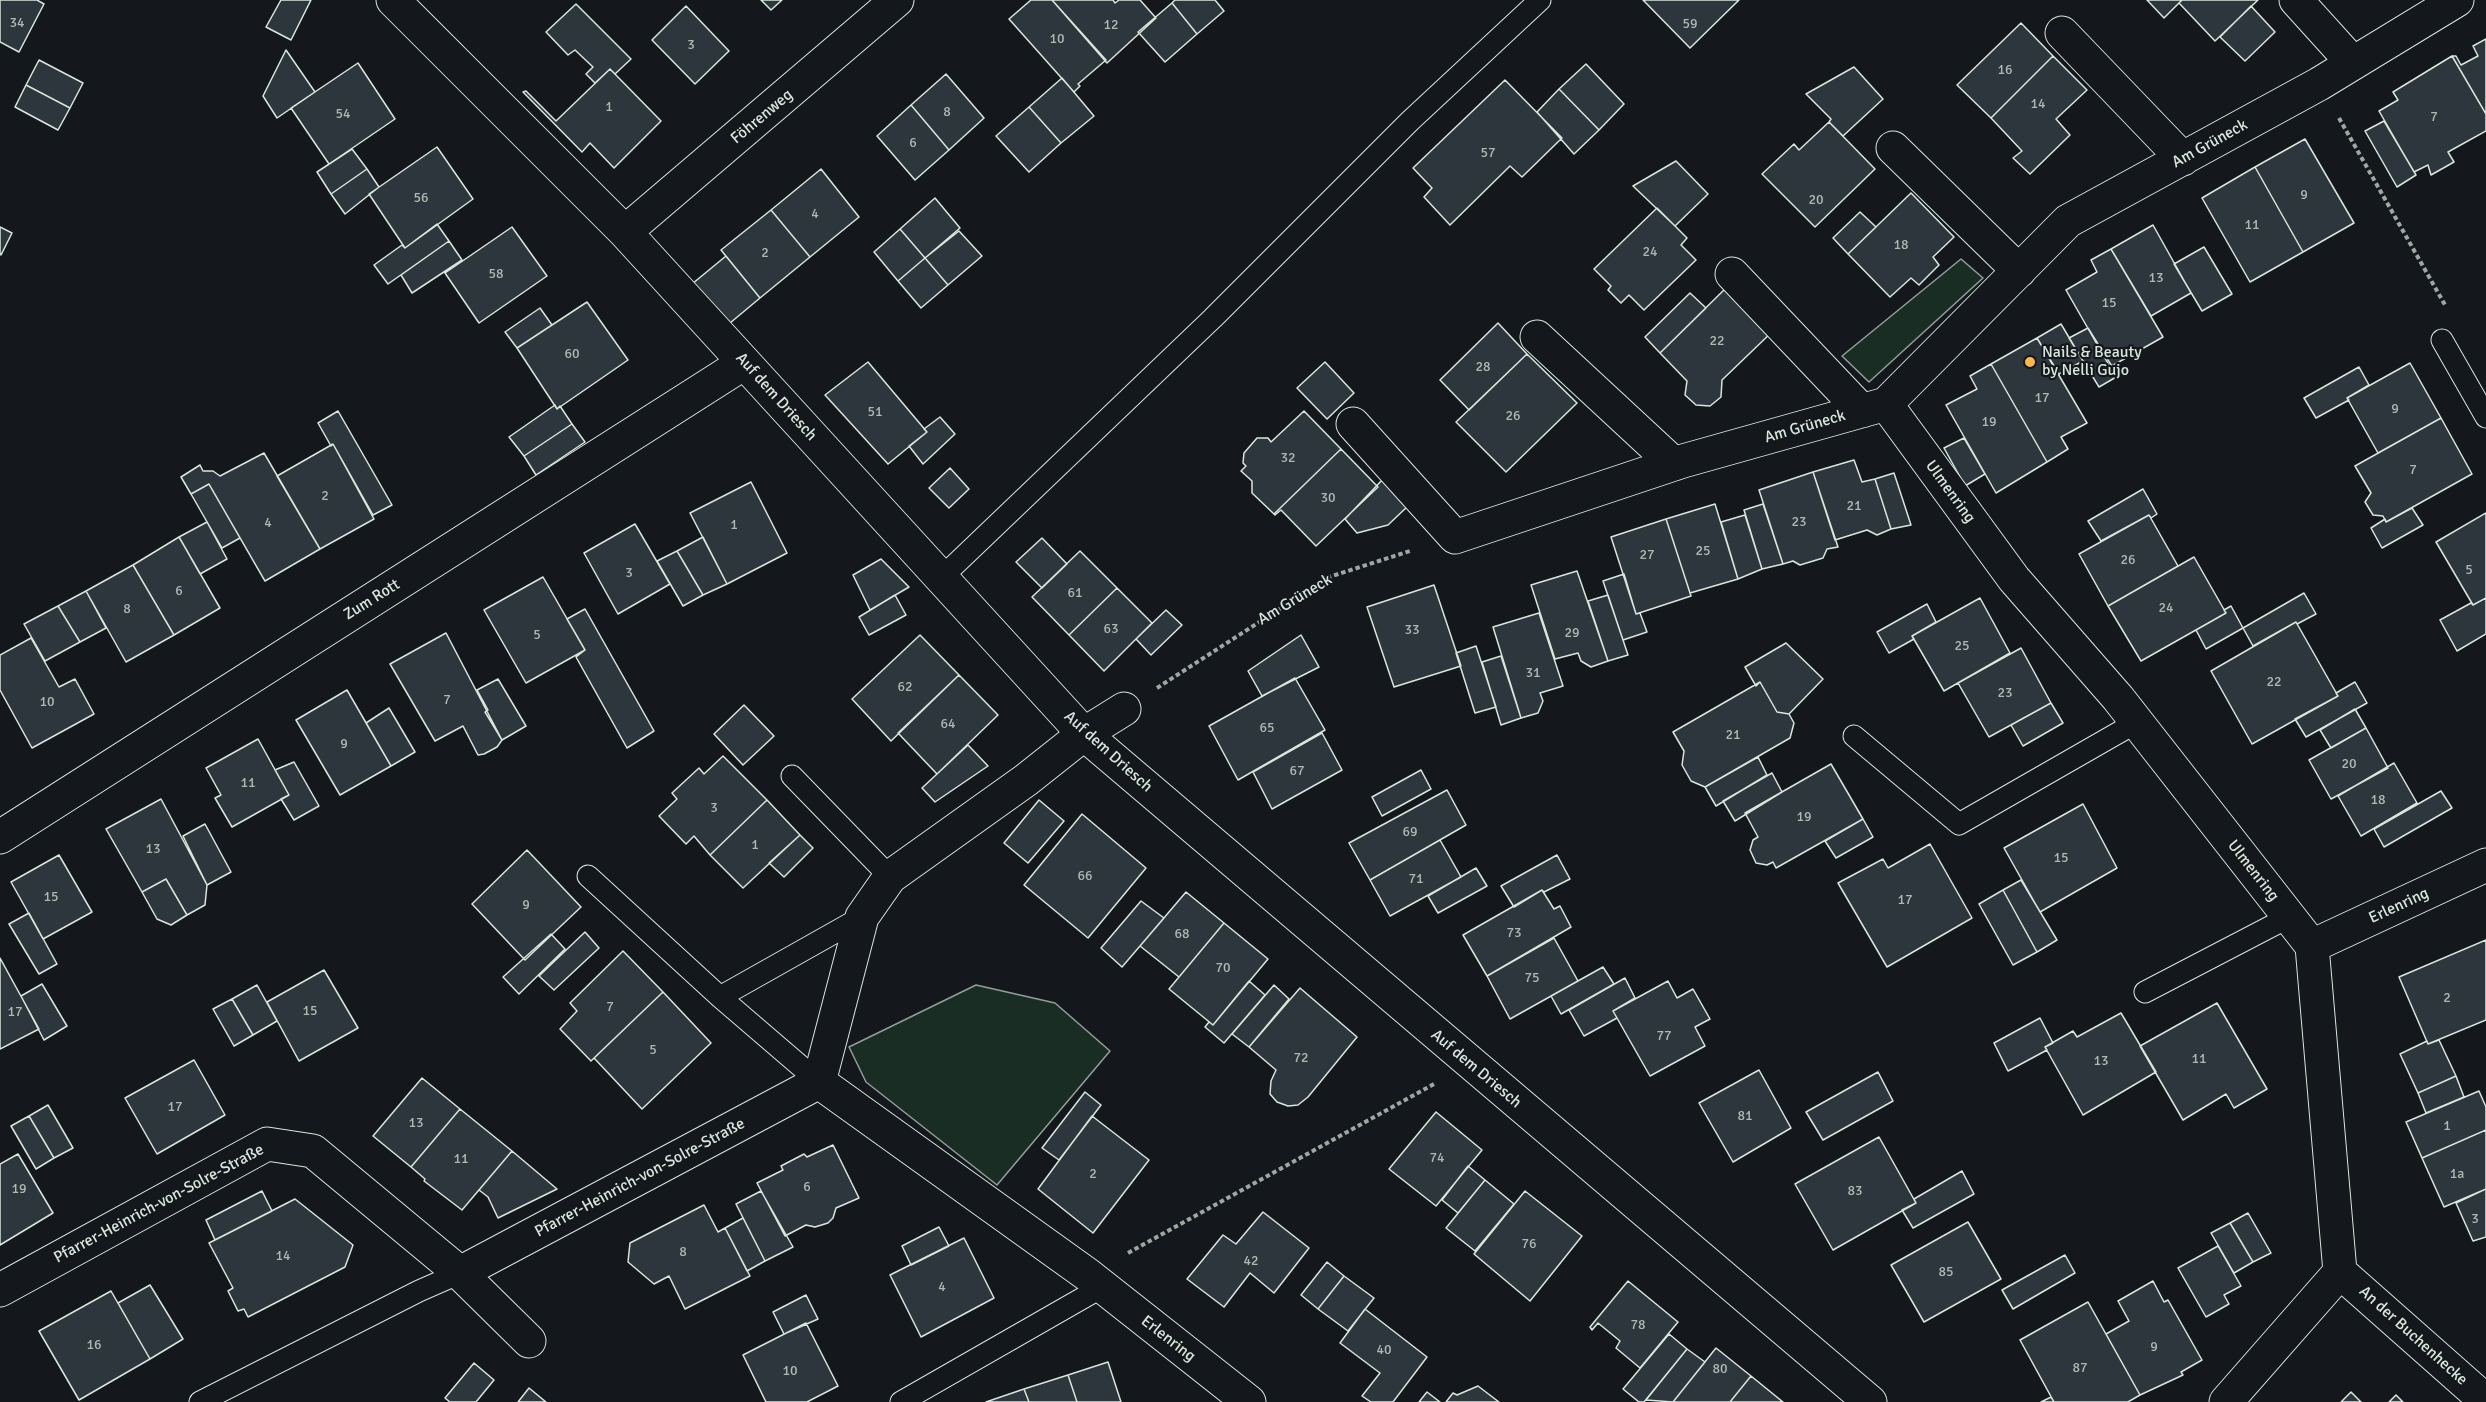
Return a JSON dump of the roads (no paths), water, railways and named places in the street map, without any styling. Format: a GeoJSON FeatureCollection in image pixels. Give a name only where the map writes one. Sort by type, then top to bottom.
{"type":"FeatureCollection","features":[{"type":"Feature","properties":{"kind":"street","name":"Auf dem Driesch"},"geometry":{"type":"LineString","coordinates":[[393,0],[625,232],[1084,734],[1870,1402]]}},
{"type":"Feature","properties":{"kind":"street","name":"Föhrenweg"},"geometry":{"type":"LineString","coordinates":[[625,232],[897,0]]}},
{"type":"Feature","properties":{"kind":"street"},"geometry":{"type":"LineString","coordinates":[[2296,0],[2353,63]]}},
{"type":"Feature","properties":{"kind":"street","name":"Am Grüneck"},"geometry":{"type":"LineString","coordinates":[[1353,424],[1455,537],[1674,464],[1874,407],[2019,271],[2068,221],[2319,84],[2457,0]]}},
{"type":"Feature","properties":{"kind":"street"},"geometry":{"type":"LineString","coordinates":[[2062,33],[2183,159]]}},
{"type":"Feature","properties":{"kind":"street"},"geometry":{"type":"LineString","coordinates":[[1893,148],[2019,271]]}},
{"type":"Feature","properties":{"kind":"street","name":"Ulmenring"},"geometry":{"type":"LineString","coordinates":[[1732,274],[1874,407],[2014,579],[2137,722],[2312,946]]}},
{"type":"Feature","properties":{"kind":"street"},"geometry":{"type":"LineString","coordinates":[[1537,337],[1674,464]]}},
{"type":"Feature","properties":{"kind":"street","name":"Zum Rott"},"geometry":{"type":"LineString","coordinates":[[0,837],[744,363]]}},
{"type":"Feature","properties":{"kind":"street"},"geometry":{"type":"LineString","coordinates":[[1095,1281],[819,1082],[862,917],[890,877],[1026,780],[1084,734],[1124,709]]}},
{"type":"Feature","properties":{"kind":"street","name":"Erlenring"},"geometry":{"type":"LineString","coordinates":[[2312,946],[2486,865]]}},
{"type":"Feature","properties":{"kind":"street"},"geometry":{"type":"LineString","coordinates":[[2226,1402],[2340,1272],[2312,946]]}},
{"type":"Feature","properties":{"kind":"street","name":"Pfarrer-Heinrich-von-Solre-Straße"},"geometry":{"type":"LineString","coordinates":[[460,1273],[819,1082]]}},
{"type":"Feature","properties":{"kind":"street","name":"Pfarrer-Heinrich-von-Solre-Straße"},"geometry":{"type":"LineString","coordinates":[[0,1290],[267,1144],[313,1151],[460,1273],[529,1341]]}},
{"type":"Feature","properties":{"kind":"street","name":"An der Buchenhecke"},"geometry":{"type":"LineString","coordinates":[[2340,1272],[2486,1401]]}},
{"type":"Feature","properties":{"kind":"street","name":"Erlenring"},"geometry":{"type":"LineString","coordinates":[[1095,1281],[1249,1402]]}},
{"type":"Feature","properties":{"kind":"lane"},"geometry":{"type":"LineString","coordinates":[[941,578],[1213,318],[1410,121],[1540,0]]}},
{"type":"Feature","properties":{"kind":"lane"},"geometry":{"type":"LineString","coordinates":[[2442,340],[2486,417]]}},
{"type":"Feature","properties":{"kind":"lane"},"geometry":{"type":"LineString","coordinates":[[1854,736],[1959,824],[2137,722]]}},
{"type":"Feature","properties":{"kind":"lane"},"geometry":{"type":"LineString","coordinates":[[792,776],[890,877]]}},
{"type":"Feature","properties":{"kind":"lane"},"geometry":{"type":"LineString","coordinates":[[588,876],[720,997],[819,1082]]}},
{"type":"Feature","properties":{"kind":"lane"},"geometry":{"type":"LineString","coordinates":[[720,997],[862,917]]}},
{"type":"Feature","properties":{"kind":"lane"},"geometry":{"type":"LineString","coordinates":[[2145,992],[2289,917]]}},
{"type":"Feature","properties":{"kind":"lane"},"geometry":{"type":"LineString","coordinates":[[200,1402],[418,1291],[460,1273]]}},
{"type":"Feature","properties":{"kind":"lane"},"geometry":{"type":"LineString","coordinates":[[901,1402],[1095,1281]]}},
{"type":"Feature","properties":{"kind":"place","name":"Nails & Beauty by Nelli Gujo"},"geometry":{"type":"Point","coordinates":[2030,362]}}]}
